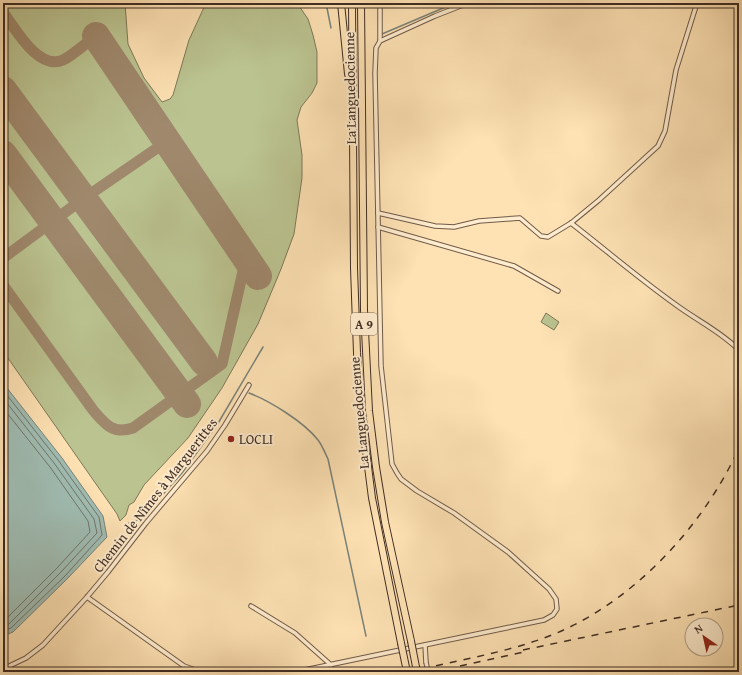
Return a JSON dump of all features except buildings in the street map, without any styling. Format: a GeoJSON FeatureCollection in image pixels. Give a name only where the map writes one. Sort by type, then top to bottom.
{"type":"FeatureCollection","features":[{"type":"Feature","properties":{"kind":"highway"},"geometry":{"type":"LineString","coordinates":[[341,3],[348,74],[353,88]]}},
{"type":"Feature","properties":{"kind":"highway","name":"La Languedocienne"},"geometry":{"type":"LineString","coordinates":[[352,3],[354,268],[360,412],[372,498],[407,672]]}},
{"type":"Feature","properties":{"kind":"highway","name":"La Languedocienne"},"geometry":{"type":"LineString","coordinates":[[361,3],[364,296],[368,404],[385,522],[417,672]]}},
{"type":"Feature","properties":{"kind":"street"},"geometry":{"type":"LineString","coordinates":[[295,672],[544,620],[553,615],[557,609],[556,599],[550,589],[508,552],[454,513],[401,480],[392,464],[381,366],[375,61],[376,48],[380,41],[380,3]]}},
{"type":"Feature","properties":{"kind":"street"},"geometry":{"type":"LineString","coordinates":[[380,41],[468,3]]}},
{"type":"Feature","properties":{"kind":"street"},"geometry":{"type":"LineString","coordinates":[[378,213],[435,226],[454,227],[479,221],[520,218],[541,236],[548,237],[571,223],[599,200],[658,146],[666,131],[676,70],[697,3]]}},
{"type":"Feature","properties":{"kind":"street"},"geometry":{"type":"LineString","coordinates":[[571,223],[680,308],[714,329],[739,350]]}},
{"type":"Feature","properties":{"kind":"street"},"geometry":{"type":"LineString","coordinates":[[378,227],[514,266],[558,291]]}},
{"type":"Feature","properties":{"kind":"street","name":"Chemin de Nîmes à Marguerittes"},"geometry":{"type":"LineString","coordinates":[[3,669],[26,658],[43,645],[113,566],[146,523],[207,451],[225,425],[249,385]]}},
{"type":"Feature","properties":{"kind":"street"},"geometry":{"type":"LineString","coordinates":[[87,596],[184,666],[201,672]]}},
{"type":"Feature","properties":{"kind":"street"},"geometry":{"type":"LineString","coordinates":[[251,606],[295,633],[331,665]]}},
{"type":"Feature","properties":{"kind":"street"},"geometry":{"type":"LineString","coordinates":[[425,645],[428,672]]}},
{"type":"Feature","properties":{"kind":"green space"},"geometry":{"type":"Polygon","coordinates":[[[3,3],[125,3],[128,44],[144,78],[162,102],[170,99],[173,95],[189,40],[206,3],[297,3],[308,19],[317,52],[317,83],[312,93],[301,107],[297,120],[302,155],[302,178],[294,234],[258,324],[222,388],[188,438],[144,485],[134,502],[129,505],[126,515],[120,521],[117,514],[3,351],[3,3]]]}},
{"type":"Feature","properties":{"kind":"green space"},"geometry":{"type":"Polygon","coordinates":[[[546,313],[559,322],[554,330],[541,322],[546,313]]]}},
{"type":"Feature","properties":{"kind":"water"},"geometry":{"type":"Polygon","coordinates":[[[3,383],[62,458],[103,516],[107,537],[13,632],[3,636],[3,383]]]}},
{"type":"Feature","properties":{"kind":"waterway"},"geometry":{"type":"LineString","coordinates":[[326,3],[331,28]]}},
{"type":"Feature","properties":{"kind":"waterway"},"geometry":{"type":"LineString","coordinates":[[382,34],[455,3]]}},
{"type":"Feature","properties":{"kind":"waterway"},"geometry":{"type":"LineString","coordinates":[[129,523],[141,519],[182,473],[217,425],[263,347]]}},
{"type":"Feature","properties":{"kind":"waterway"},"geometry":{"type":"LineString","coordinates":[[249,393],[267,401],[296,419],[312,433],[319,442],[328,459],[366,636]]}},
{"type":"Feature","properties":{"kind":"taxiway"},"geometry":{"type":"LineString","coordinates":[[3,12],[28,46],[36,54],[54,62],[67,58],[96,36]]}},
{"type":"Feature","properties":{"kind":"taxiway"},"geometry":{"type":"LineString","coordinates":[[3,258],[83,199],[166,142]]}},
{"type":"Feature","properties":{"kind":"taxiway"},"geometry":{"type":"LineString","coordinates":[[3,285],[93,410],[110,427],[126,430],[133,428],[222,364],[246,258]]}},
{"type":"Feature","properties":{"kind":"taxiway"},"geometry":{"type":"LineString","coordinates":[[204,362],[211,372]]}},
{"type":"Feature","properties":{"kind":"runway"},"geometry":{"type":"LineString","coordinates":[[96,36],[258,276]]}},
{"type":"Feature","properties":{"kind":"runway"},"geometry":{"type":"LineString","coordinates":[[3,90],[204,362]]}},
{"type":"Feature","properties":{"kind":"runway"},"geometry":{"type":"LineString","coordinates":[[3,154],[187,404]]}},
{"type":"Feature","properties":{"kind":"railway"},"geometry":{"type":"LineString","coordinates":[[409,672],[527,644],[575,624],[605,607],[633,586],[660,562],[683,536],[705,508],[739,448]]}},
{"type":"Feature","properties":{"kind":"railway"},"geometry":{"type":"LineString","coordinates":[[523,650],[739,605]]}},
{"type":"Feature","properties":{"kind":"railway"},"geometry":{"type":"LineString","coordinates":[[460,666],[528,651]]}},
{"type":"Feature","properties":{"kind":"place","name":"LOCLI"},"geometry":{"type":"Point","coordinates":[231,439]}}]}
